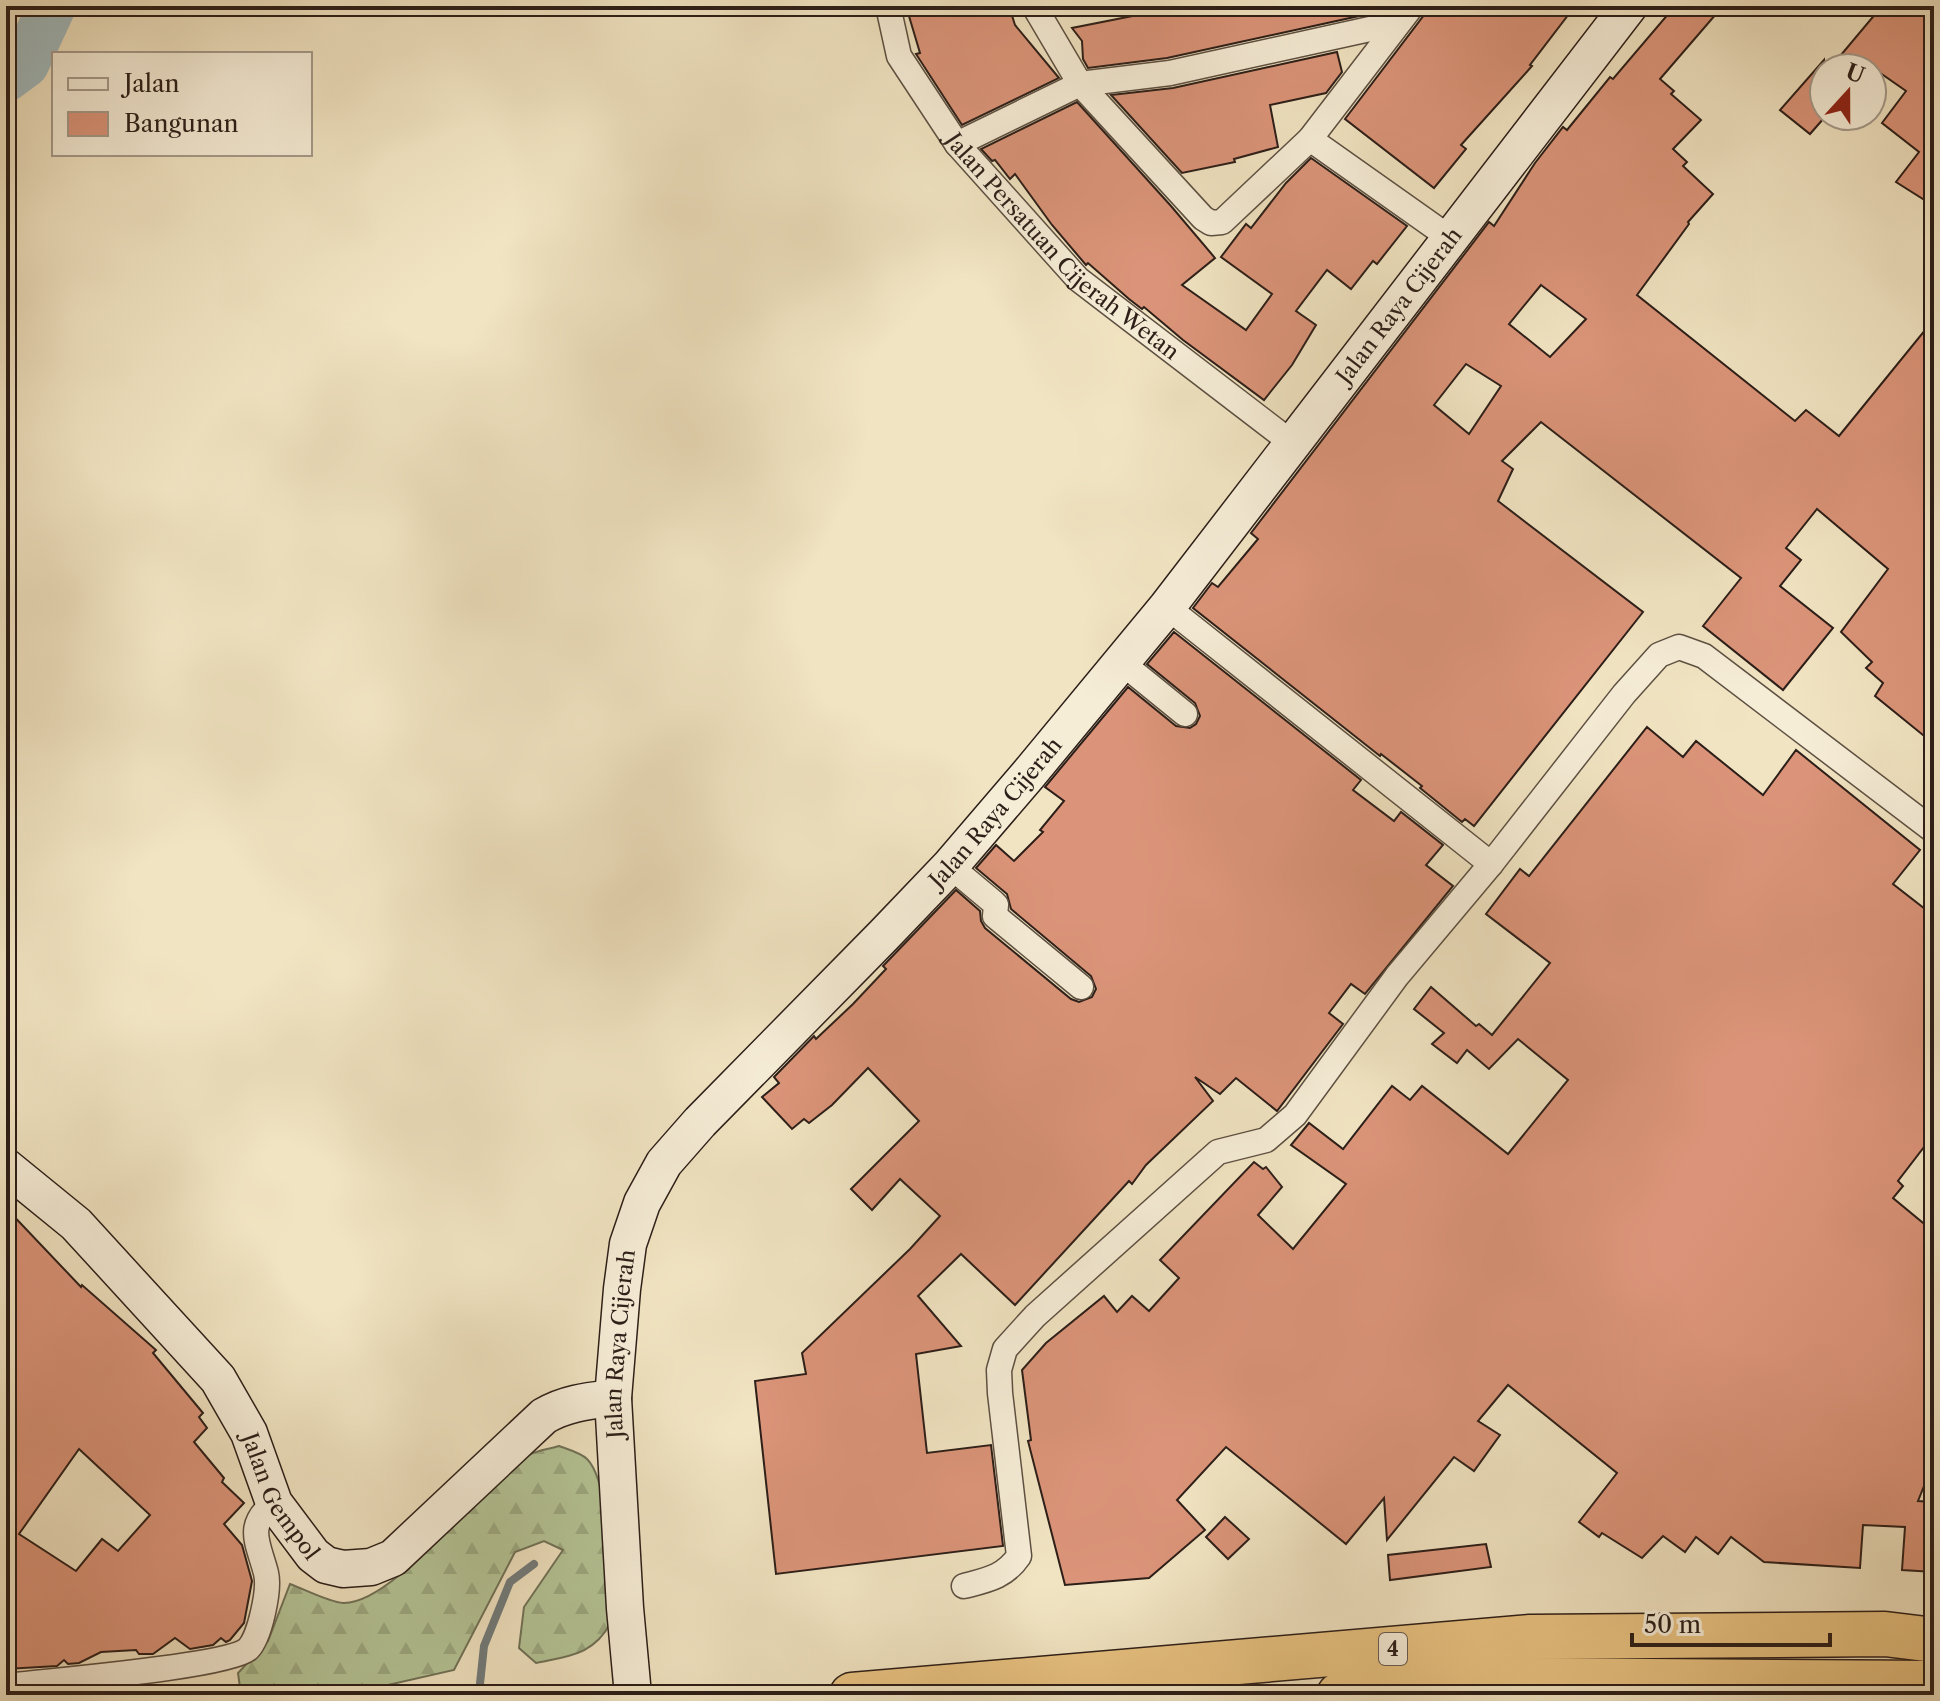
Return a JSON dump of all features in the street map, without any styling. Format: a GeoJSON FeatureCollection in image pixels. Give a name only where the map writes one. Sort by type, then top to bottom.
{"type":"FeatureCollection","features":[{"type":"Feature","properties":{"kind":"highway","name":"4"},"geometry":{"type":"LineString","coordinates":[[852,1695],[1530,1637],[1885,1634],[1934,1640]]}},
{"type":"Feature","properties":{"kind":"highway","name":"4"},"geometry":{"type":"LineString","coordinates":[[1339,1695],[1507,1680],[1934,1683]]}},
{"type":"Feature","properties":{"kind":"main road","name":"Jalan Raya Cijerah"},"geometry":{"type":"LineString","coordinates":[[633,1695],[613,1398],[628,1244],[642,1203],[664,1163],[700,1122],[950,866],[1167,607],[1629,6]]}},
{"type":"Feature","properties":{"kind":"main road","name":"Jalan Gempol"},"geometry":{"type":"LineString","coordinates":[[6,1167],[76,1224],[218,1379],[249,1433],[274,1503],[313,1555],[326,1565],[343,1569],[371,1567],[393,1558],[544,1416],[559,1407],[578,1402],[613,1398]]}},
{"type":"Feature","properties":{"kind":"street","name":"Jalan Persatuan Cijerah Wetan"},"geometry":{"type":"LineString","coordinates":[[888,6],[899,56],[924,98],[957,144],[1078,279],[1292,443]]}},
{"type":"Feature","properties":{"kind":"street"},"geometry":{"type":"LineString","coordinates":[[1034,6],[1080,84],[1211,223],[1222,222],[1310,139],[1404,14]]}},
{"type":"Feature","properties":{"kind":"street"},"geometry":{"type":"LineString","coordinates":[[957,144],[1080,84],[1170,73],[1404,14]]}},
{"type":"Feature","properties":{"kind":"street"},"geometry":{"type":"LineString","coordinates":[[1310,139],[1450,238]]}},
{"type":"Feature","properties":{"kind":"street"},"geometry":{"type":"LineString","coordinates":[[1167,607],[1491,864]]}},
{"type":"Feature","properties":{"kind":"street"},"geometry":{"type":"LineString","coordinates":[[964,1586],[1009,1571],[1019,1556],[1000,1393],[999,1370],[1005,1349],[1035,1316],[1218,1152],[1266,1140],[1285,1126],[1397,976],[1491,864],[1624,694],[1659,655],[1679,647],[1704,656],[1934,831]]}},
{"type":"Feature","properties":{"kind":"street"},"geometry":{"type":"LineString","coordinates":[[1121,662],[1185,714]]}},
{"type":"Feature","properties":{"kind":"street"},"geometry":{"type":"LineString","coordinates":[[950,866],[996,905],[995,916],[1081,987]]}},
{"type":"Feature","properties":{"kind":"street"},"geometry":{"type":"LineString","coordinates":[[6,1686],[164,1668],[235,1655],[248,1649],[255,1638],[265,1605],[268,1578],[255,1533],[256,1523],[261,1513],[274,1503]]}},
{"type":"Feature","properties":{"kind":"green space"},"geometry":{"type":"Polygon","coordinates":[[[559,1446],[587,1459],[601,1490],[608,1536],[611,1622],[597,1641],[580,1652],[536,1663],[519,1648],[524,1607],[563,1550],[544,1541],[515,1552],[454,1670],[366,1690],[320,1692],[315,1695],[241,1695],[238,1673],[268,1641],[290,1584],[337,1602],[364,1598],[412,1565],[509,1470],[532,1453],[559,1446]]]}},
{"type":"Feature","properties":{"kind":"building"},"geometry":{"type":"Polygon","coordinates":[[[906,6],[1009,6],[1015,25],[1059,78],[962,125],[916,54],[920,53],[906,6]]]}},
{"type":"Feature","properties":{"kind":"building"},"geometry":{"type":"Polygon","coordinates":[[[1183,6],[1393,6],[1391,9],[1167,58],[1088,68],[1083,59],[1082,41],[1072,28],[1183,6]]]}},
{"type":"Feature","properties":{"kind":"building"},"geometry":{"type":"Polygon","coordinates":[[[1427,6],[1575,6],[1532,66],[1461,145],[1466,149],[1434,188],[1345,119],[1424,15],[1427,6]]]}},
{"type":"Feature","properties":{"kind":"building"},"geometry":{"type":"Polygon","coordinates":[[[1675,6],[1723,6],[1660,79],[1674,91],[1671,94],[1701,120],[1673,149],[1687,162],[1683,166],[1713,194],[1688,222],[1637,295],[1795,421],[1806,410],[1839,436],[1934,319],[1934,744],[1875,696],[1883,683],[1866,668],[1872,662],[1841,632],[1888,569],[1817,509],[1786,548],[1801,560],[1780,586],[1833,628],[1783,690],[1703,626],[1741,578],[1541,422],[1502,461],[1513,469],[1498,501],[1643,612],[1474,826],[1465,819],[1462,822],[1420,788],[1422,786],[1193,608],[1212,583],[1218,587],[1258,539],[1251,533],[1489,222],[1494,226],[1563,127],[1567,130],[1610,77],[1613,79],[1675,6]],[[1541,285],[1509,324],[1550,357],[1586,319],[1541,285]],[[1466,364],[1434,405],[1469,434],[1501,386],[1466,364]]]}},
{"type":"Feature","properties":{"kind":"building"},"geometry":{"type":"Polygon","coordinates":[[[1882,6],[1934,6],[1934,206],[1896,182],[1919,152],[1888,128],[1888,115],[1906,91],[1888,78],[1888,52],[1843,52],[1882,6]]]}},
{"type":"Feature","properties":{"kind":"building"},"geometry":{"type":"Polygon","coordinates":[[[1337,52],[1342,72],[1326,93],[1270,105],[1278,147],[1234,159],[1235,162],[1182,173],[1111,95],[1173,88],[1337,52]]]}},
{"type":"Feature","properties":{"kind":"building"},"geometry":{"type":"Polygon","coordinates":[[[1808,78],[1810,134],[1780,110],[1808,78]]]}},
{"type":"Feature","properties":{"kind":"building"},"geometry":{"type":"Polygon","coordinates":[[[1077,102],[1215,258],[1182,285],[1246,330],[1272,294],[1221,257],[1246,224],[1251,228],[1286,183],[1311,158],[1407,226],[1377,264],[1373,261],[1351,289],[1327,270],[1296,311],[1316,325],[1292,365],[1264,400],[1144,307],[1142,309],[1129,299],[1088,263],[1086,265],[1015,174],[1010,179],[995,160],[992,161],[981,149],[1077,102]]]}},
{"type":"Feature","properties":{"kind":"building"},"geometry":{"type":"Polygon","coordinates":[[[1174,632],[1361,780],[1353,790],[1394,821],[1401,812],[1443,845],[1426,865],[1453,886],[1365,994],[1351,984],[1329,1013],[1343,1024],[1277,1111],[1236,1078],[1220,1094],[1195,1077],[1213,1101],[1146,1165],[1132,1184],[1129,1181],[1015,1305],[961,1254],[918,1296],[961,1346],[916,1354],[927,1453],[991,1445],[1003,1546],[776,1574],[755,1381],[806,1374],[802,1353],[940,1216],[900,1179],[872,1210],[851,1189],[919,1121],[868,1068],[832,1105],[809,1123],[804,1119],[792,1129],[762,1097],[779,1083],[774,1077],[814,1036],[816,1039],[853,1004],[886,969],[883,966],[956,890],[980,911],[985,928],[1071,999],[1079,1002],[1092,997],[1096,989],[1091,976],[1011,909],[1007,894],[976,868],[996,845],[1014,861],[1043,832],[1040,830],[1064,801],[1045,787],[1128,687],[1176,726],[1190,728],[1196,724],[1200,716],[1195,703],[1147,664],[1174,632]]]}},
{"type":"Feature","properties":{"kind":"building"},"geometry":{"type":"Polygon","coordinates":[[[1647,727],[1683,757],[1696,741],[1763,795],[1796,750],[1920,850],[1893,884],[1934,916],[1934,1134],[1898,1181],[1903,1186],[1893,1198],[1934,1232],[1934,1461],[1918,1501],[1934,1502],[1934,1572],[1902,1570],[1905,1527],[1863,1525],[1860,1568],[1764,1562],[1731,1537],[1718,1554],[1696,1537],[1685,1552],[1663,1536],[1642,1558],[1602,1533],[1599,1537],[1579,1522],[1617,1473],[1508,1385],[1478,1421],[1500,1435],[1474,1471],[1454,1457],[1387,1540],[1384,1498],[1346,1544],[1226,1447],[1177,1500],[1205,1530],[1149,1578],[1065,1585],[1028,1441],[1031,1440],[1022,1370],[1046,1343],[1104,1296],[1117,1312],[1132,1296],[1149,1311],[1179,1278],[1160,1260],[1254,1162],[1263,1169],[1266,1167],[1282,1187],[1258,1215],[1293,1249],[1346,1184],[1291,1145],[1309,1123],[1343,1149],[1392,1086],[1410,1100],[1422,1086],[1508,1154],[1568,1080],[1518,1039],[1489,1069],[1467,1050],[1457,1063],[1432,1044],[1444,1033],[1414,1009],[1431,987],[1476,1026],[1479,1024],[1492,1035],[1550,963],[1486,914],[1520,869],[1529,876],[1647,727]]]}},
{"type":"Feature","properties":{"kind":"building"},"geometry":{"type":"Polygon","coordinates":[[[6,1208],[81,1287],[156,1350],[153,1353],[203,1413],[199,1417],[207,1428],[194,1442],[224,1478],[222,1482],[244,1503],[224,1524],[242,1545],[252,1581],[244,1623],[226,1642],[221,1638],[213,1645],[190,1649],[175,1638],[153,1654],[139,1654],[136,1650],[101,1652],[79,1663],[68,1664],[64,1660],[57,1666],[6,1669],[6,1208]],[[79,1449],[19,1534],[76,1571],[102,1539],[118,1551],[150,1515],[79,1449]]]}},
{"type":"Feature","properties":{"kind":"building"},"geometry":{"type":"Polygon","coordinates":[[[1225,1517],[1249,1539],[1228,1559],[1206,1537],[1225,1517]]]}},
{"type":"Feature","properties":{"kind":"building"},"geometry":{"type":"Polygon","coordinates":[[[1486,1544],[1491,1567],[1390,1580],[1388,1555],[1486,1544]]]}},
{"type":"Feature","properties":{"kind":"waterway"},"geometry":{"type":"LineString","coordinates":[[6,78],[25,64],[52,6]]}},
{"type":"Feature","properties":{"kind":"waterway"},"geometry":{"type":"LineString","coordinates":[[479,1693],[484,1646],[510,1582],[534,1564]]}}]}
